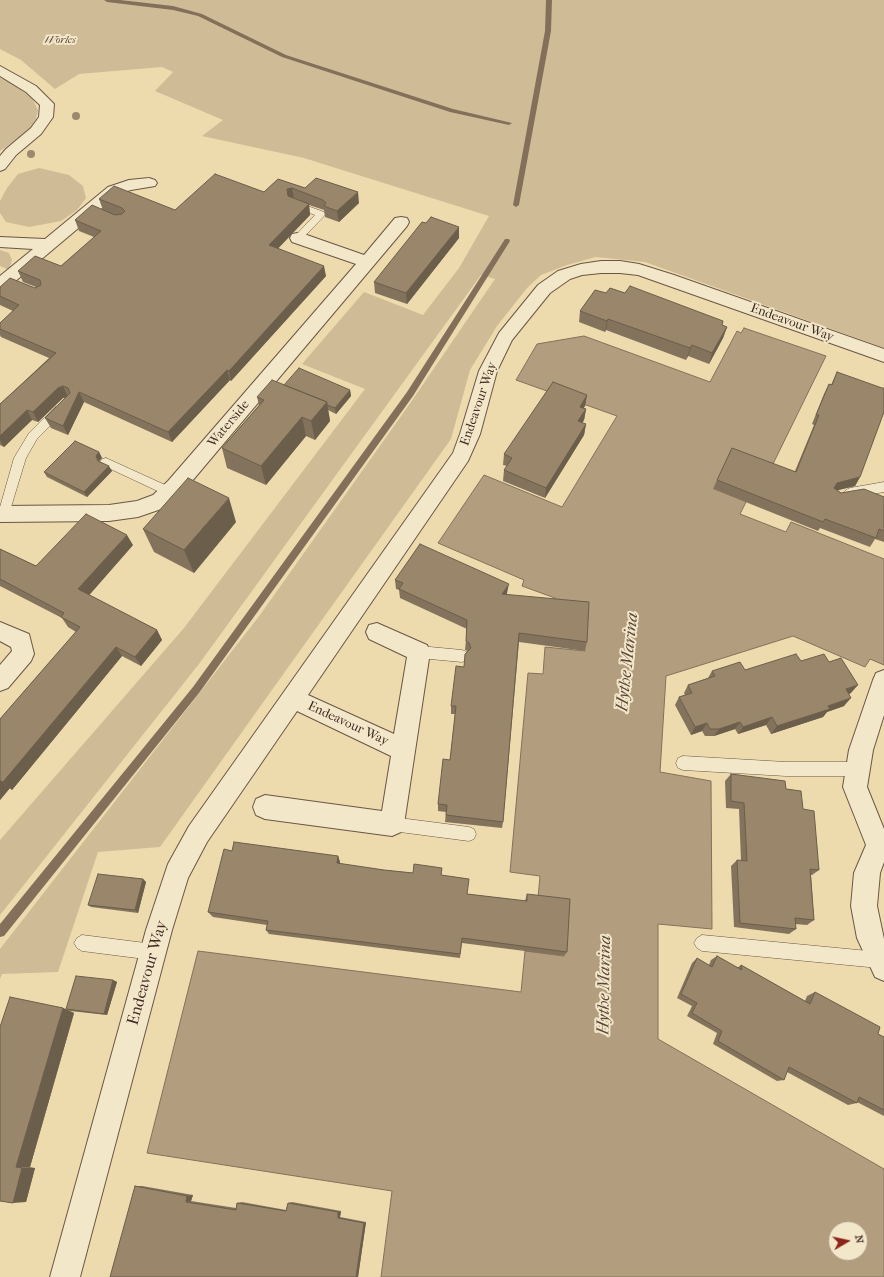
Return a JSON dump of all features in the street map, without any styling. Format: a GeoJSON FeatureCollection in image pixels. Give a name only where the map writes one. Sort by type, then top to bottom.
{"type":"FeatureCollection","features":[{"type":"Feature","properties":{"kind":"street"},"geometry":{"type":"LineString","coordinates":[[0,70],[30,89],[47,104],[46,117],[36,131],[11,152],[0,166]]}},
{"type":"Feature","properties":{"kind":"street"},"geometry":{"type":"LineString","coordinates":[[8,284],[47,244],[96,212],[114,190],[129,185],[149,183]]}},
{"type":"Feature","properties":{"kind":"street","name":"Waterside"},"geometry":{"type":"LineString","coordinates":[[2,514],[109,513],[138,510],[160,501],[267,390],[367,262],[401,222]]}},
{"type":"Feature","properties":{"kind":"street"},"geometry":{"type":"LineString","coordinates":[[298,238],[367,262]]}},
{"type":"Feature","properties":{"kind":"street"},"geometry":{"type":"LineString","coordinates":[[0,242],[47,244]]}},
{"type":"Feature","properties":{"kind":"street","name":"Endeavour Way"},"geometry":{"type":"LineString","coordinates":[[65,1277],[153,952],[177,873],[198,834],[294,699],[461,456],[470,434],[488,371],[505,337],[544,289],[564,276],[601,266],[620,266],[668,278],[884,356]]}},
{"type":"Feature","properties":{"kind":"street"},"geometry":{"type":"LineString","coordinates":[[0,631],[21,641],[23,654],[0,680]]}},
{"type":"Feature","properties":{"kind":"street"},"geometry":{"type":"LineString","coordinates":[[377,632],[419,652]]}},
{"type":"Feature","properties":{"kind":"street","name":"Endeavour Way"},"geometry":{"type":"LineString","coordinates":[[392,824],[419,652]]}},
{"type":"Feature","properties":{"kind":"street"},"geometry":{"type":"LineString","coordinates":[[882,964],[870,938],[864,906],[867,873],[881,845],[855,787],[861,750],[884,680]]}},
{"type":"Feature","properties":{"kind":"street","name":"Endeavour Way"},"geometry":{"type":"LineString","coordinates":[[294,699],[403,750]]}},
{"type":"Feature","properties":{"kind":"street"},"geometry":{"type":"LineString","coordinates":[[265,807],[392,824]]}},
{"type":"Feature","properties":{"kind":"lane"},"geometry":{"type":"LineString","coordinates":[[292,204],[321,214],[298,238]]}},
{"type":"Feature","properties":{"kind":"lane"},"geometry":{"type":"LineString","coordinates":[[2,514],[20,458],[33,436],[68,402]]}},
{"type":"Feature","properties":{"kind":"lane"},"geometry":{"type":"LineString","coordinates":[[106,462],[170,492]]}},
{"type":"Feature","properties":{"kind":"lane"},"geometry":{"type":"LineString","coordinates":[[836,496],[884,487]]}},
{"type":"Feature","properties":{"kind":"lane"},"geometry":{"type":"LineString","coordinates":[[419,652],[462,656]]}},
{"type":"Feature","properties":{"kind":"lane"},"geometry":{"type":"LineString","coordinates":[[683,763],[786,769],[858,769]]}},
{"type":"Feature","properties":{"kind":"lane"},"geometry":{"type":"LineString","coordinates":[[392,824],[469,834]]}},
{"type":"Feature","properties":{"kind":"lane"},"geometry":{"type":"LineString","coordinates":[[82,943],[153,952]]}},
{"type":"Feature","properties":{"kind":"lane"},"geometry":{"type":"LineString","coordinates":[[702,943],[882,964]]}},
{"type":"Feature","properties":{"kind":"green space","name":"Worles"},"geometry":{"type":"Polygon","coordinates":[[[0,0],[884,0],[884,348],[645,262],[596,257],[567,265],[541,275],[527,288],[497,326],[470,370],[451,439],[160,847],[98,852],[58,972],[2,974],[0,979],[0,949],[260,615],[411,402],[495,279],[481,275],[199,664],[0,915],[0,840],[184,628],[365,389],[302,364],[364,292],[423,315],[459,268],[489,216],[304,158],[202,136],[223,120],[155,91],[173,72],[162,67],[79,74],[55,89],[21,60],[0,49],[0,0]]]}},
{"type":"Feature","properties":{"kind":"green space"},"geometry":{"type":"Polygon","coordinates":[[[0,78],[19,87],[33,100],[38,110],[36,119],[28,132],[0,151],[0,78]]]}},
{"type":"Feature","properties":{"kind":"green space"},"geometry":{"type":"Polygon","coordinates":[[[39,168],[69,175],[83,186],[86,198],[77,210],[61,221],[29,227],[6,222],[0,213],[0,201],[7,188],[18,174],[39,168]]]}},
{"type":"Feature","properties":{"kind":"green space"},"geometry":{"type":"Polygon","coordinates":[[[0,250],[9,253],[12,260],[9,270],[0,266],[0,250]]]}},
{"type":"Feature","properties":{"kind":"water","name":"Hythe Marina"},"geometry":{"type":"Polygon","coordinates":[[[744,328],[826,356],[769,472],[746,502],[740,514],[786,532],[791,522],[884,559],[884,665],[870,659],[865,667],[793,636],[666,676],[660,772],[711,781],[712,929],[658,924],[658,1039],[884,1169],[884,1277],[381,1277],[392,1191],[147,1153],[198,951],[521,992],[525,951],[564,956],[538,898],[540,876],[510,872],[528,673],[543,674],[545,647],[585,651],[555,608],[555,598],[522,586],[524,580],[438,543],[484,475],[562,507],[617,416],[516,380],[537,344],[584,336],[710,382],[737,331],[741,333],[744,328]]]}},
{"type":"Feature","properties":{"kind":"building"},"geometry":{"type":"Polygon","coordinates":[[[215,174],[264,192],[278,179],[305,188],[316,178],[358,192],[337,211],[324,206],[326,203],[323,200],[292,188],[287,189],[288,196],[309,204],[269,245],[324,266],[229,371],[227,370],[168,432],[79,392],[63,426],[45,418],[70,393],[68,388],[63,386],[58,388],[33,412],[27,410],[0,436],[0,404],[56,353],[0,329],[0,323],[19,305],[0,296],[0,287],[10,278],[35,288],[41,285],[40,280],[18,271],[35,256],[61,266],[101,231],[75,220],[92,205],[115,215],[122,214],[125,211],[122,208],[99,199],[114,186],[175,210],[215,174]]]}},
{"type":"Feature","properties":{"kind":"building"},"geometry":{"type":"Polygon","coordinates":[[[431,217],[459,227],[406,293],[374,282],[422,222],[426,223],[431,217]]]}},
{"type":"Feature","properties":{"kind":"building"},"geometry":{"type":"Polygon","coordinates":[[[630,286],[723,321],[722,325],[727,327],[712,353],[692,345],[690,348],[608,319],[607,321],[580,311],[595,290],[606,293],[610,288],[625,293],[630,286]]]}},
{"type":"Feature","properties":{"kind":"building"},"geometry":{"type":"Polygon","coordinates":[[[299,368],[350,390],[335,408],[327,405],[327,402],[284,385],[299,368]]]}},
{"type":"Feature","properties":{"kind":"building"},"geometry":{"type":"Polygon","coordinates":[[[837,372],[884,388],[884,412],[860,477],[837,483],[834,488],[841,493],[864,489],[884,497],[884,531],[879,529],[876,538],[825,519],[823,522],[717,480],[732,448],[796,472],[819,415],[816,415],[829,384],[832,385],[837,372]]]}},
{"type":"Feature","properties":{"kind":"building"},"geometry":{"type":"Polygon","coordinates":[[[272,380],[327,402],[311,421],[302,417],[261,466],[222,448],[264,400],[257,397],[272,380]]]}},
{"type":"Feature","properties":{"kind":"building"},"geometry":{"type":"Polygon","coordinates":[[[553,382],[587,395],[580,407],[586,409],[578,421],[586,424],[546,488],[504,470],[512,458],[504,454],[553,382]]]}},
{"type":"Feature","properties":{"kind":"building"},"geometry":{"type":"Polygon","coordinates":[[[75,441],[99,452],[96,456],[98,461],[109,466],[84,492],[44,472],[75,441]]]}},
{"type":"Feature","properties":{"kind":"building"},"geometry":{"type":"Polygon","coordinates":[[[188,478],[229,498],[184,550],[143,529],[188,478]]]}},
{"type":"Feature","properties":{"kind":"building"},"geometry":{"type":"Polygon","coordinates":[[[86,514],[127,535],[78,589],[157,630],[135,657],[116,647],[3,782],[0,781],[0,719],[80,627],[61,617],[64,613],[0,579],[0,549],[36,566],[86,514]]]}},
{"type":"Feature","properties":{"kind":"building"},"geometry":{"type":"Polygon","coordinates":[[[420,544],[509,584],[502,594],[589,602],[587,642],[519,633],[503,822],[446,815],[447,805],[438,804],[443,759],[450,760],[456,706],[451,706],[456,666],[464,667],[465,654],[471,648],[469,643],[466,641],[467,620],[399,589],[403,583],[395,580],[420,544]]]}},
{"type":"Feature","properties":{"kind":"building"},"geometry":{"type":"Polygon","coordinates":[[[796,654],[801,661],[824,654],[829,662],[841,658],[858,685],[846,689],[851,698],[828,706],[830,709],[777,726],[772,717],[743,727],[740,722],[719,729],[710,729],[707,723],[695,727],[679,697],[692,693],[688,685],[715,676],[712,671],[740,662],[745,670],[796,654]]]}},
{"type":"Feature","properties":{"kind":"building"},"geometry":{"type":"Polygon","coordinates":[[[731,774],[785,781],[786,789],[801,791],[803,809],[814,811],[819,870],[810,869],[814,920],[795,918],[796,929],[740,923],[737,860],[747,861],[744,803],[731,801],[731,774]]]}},
{"type":"Feature","properties":{"kind":"building"},"geometry":{"type":"Polygon","coordinates":[[[234,842],[338,856],[337,863],[384,870],[413,873],[414,864],[442,868],[441,875],[469,879],[467,894],[527,901],[527,894],[570,899],[567,952],[462,938],[460,954],[266,930],[268,921],[208,912],[224,849],[232,851],[234,842]]]}},
{"type":"Feature","properties":{"kind":"building"},"geometry":{"type":"Polygon","coordinates":[[[98,874],[143,879],[135,910],[88,905],[98,874]]]}},
{"type":"Feature","properties":{"kind":"building"},"geometry":{"type":"Polygon","coordinates":[[[717,956],[742,970],[741,965],[810,1004],[815,992],[880,1027],[878,1034],[884,1037],[884,1110],[859,1097],[857,1103],[789,1067],[784,1080],[718,1041],[722,1031],[692,1013],[697,1003],[681,994],[697,958],[712,967],[717,956]]]}},
{"type":"Feature","properties":{"kind":"building"},"geometry":{"type":"Polygon","coordinates":[[[76,976],[113,980],[104,1014],[66,1009],[76,976]]]}},
{"type":"Feature","properties":{"kind":"building"},"geometry":{"type":"Polygon","coordinates":[[[10,997],[63,1008],[16,1167],[22,1168],[13,1203],[0,1201],[0,1027],[10,997]]]}},
{"type":"Feature","properties":{"kind":"building"},"geometry":{"type":"Polygon","coordinates":[[[135,1186],[187,1196],[186,1202],[236,1210],[237,1203],[286,1211],[288,1203],[338,1212],[338,1218],[364,1223],[356,1277],[110,1277],[135,1186]]]}},
{"type":"Feature","properties":{"kind":"waterway"},"geometry":{"type":"LineString","coordinates":[[107,0],[173,8],[200,15],[284,56],[452,111],[509,123]]}},
{"type":"Feature","properties":{"kind":"waterway"},"geometry":{"type":"LineString","coordinates":[[516,205],[548,31],[549,0]]}},
{"type":"Feature","properties":{"kind":"waterway"},"geometry":{"type":"LineString","coordinates":[[0,932],[196,690],[410,394],[507,241]]}}]}
